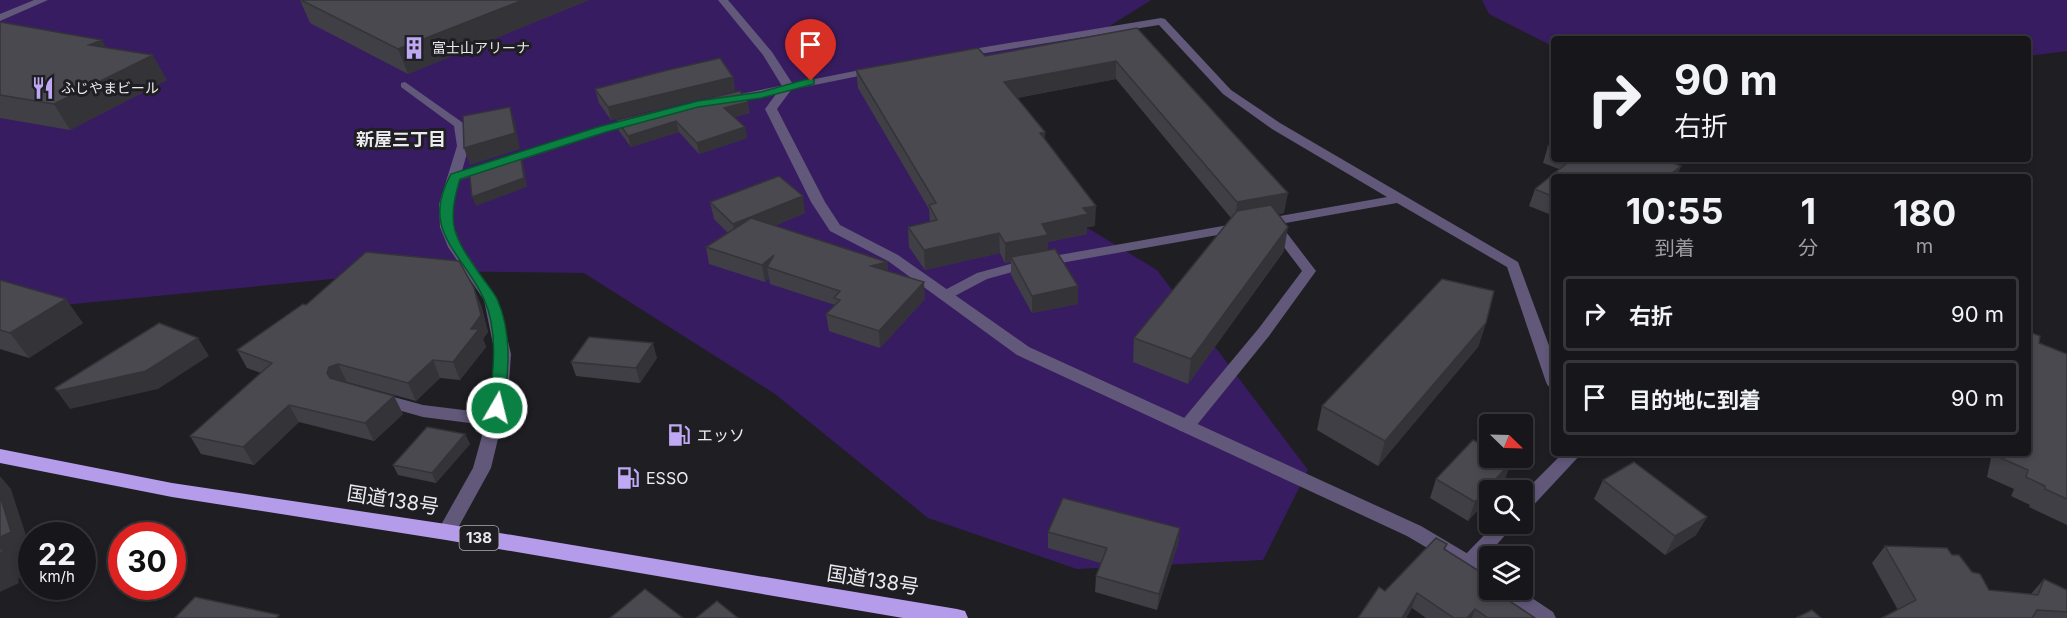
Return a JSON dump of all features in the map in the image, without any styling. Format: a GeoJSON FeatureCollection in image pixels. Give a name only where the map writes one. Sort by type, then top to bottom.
{"type":"FeatureCollection","features":[{"type":"Feature","properties":{"kind":"highway","name":"国道138号"},"geometry":{"type":"LineString","coordinates":[[0,456],[172,490],[446,532],[957,618]]}},
{"type":"Feature","properties":{"kind":"street"},"geometry":{"type":"LineString","coordinates":[[0,18],[43,0]]}},
{"type":"Feature","properties":{"kind":"street"},"geometry":{"type":"LineString","coordinates":[[723,0],[768,54],[788,86]]}},
{"type":"Feature","properties":{"kind":"street"},"geometry":{"type":"LineString","coordinates":[[944,57],[1161,21],[1227,92],[1276,126],[1514,265],[1551,373]]}},
{"type":"Feature","properties":{"kind":"street"},"geometry":{"type":"LineString","coordinates":[[708,102],[761,95],[788,86],[889,67]]}},
{"type":"Feature","properties":{"kind":"street"},"geometry":{"type":"LineString","coordinates":[[405,85],[460,125],[463,146],[446,204],[447,227],[455,247],[491,300],[503,354],[500,397],[482,468],[446,532]]}},
{"type":"Feature","properties":{"kind":"street"},"geometry":{"type":"LineString","coordinates":[[788,86],[771,109],[818,202],[835,228],[893,258],[1023,351],[1414,531],[1479,570]]}},
{"type":"Feature","properties":{"kind":"street"},"geometry":{"type":"LineString","coordinates":[[455,177],[602,130],[655,116]]}},
{"type":"Feature","properties":{"kind":"street"},"geometry":{"type":"LineString","coordinates":[[946,295],[982,276],[1014,267],[1401,198]]}},
{"type":"Feature","properties":{"kind":"street"},"geometry":{"type":"LineString","coordinates":[[1186,427],[1264,332],[1309,271],[1271,221]]}},
{"type":"Feature","properties":{"kind":"street"},"geometry":{"type":"LineString","coordinates":[[368,396],[423,411],[493,420]]}},
{"type":"Feature","properties":{"kind":"street"},"geometry":{"type":"LineString","coordinates":[[1533,495],[1570,456]]}},
{"type":"Feature","properties":{"kind":"street"},"geometry":{"type":"LineString","coordinates":[[1469,563],[1497,534]]}},
{"type":"Feature","properties":{"kind":"street"},"geometry":{"type":"LineString","coordinates":[[1520,600],[1546,618]]}},
{"type":"Feature","properties":{"kind":"shaded area"},"geometry":{"type":"Polygon","coordinates":[[[0,0],[1151,0],[1003,93],[1005,178],[1157,270],[1308,470],[1263,560],[1077,569],[928,518],[775,394],[584,273],[416,271],[0,311],[0,0]]]}},
{"type":"Feature","properties":{"kind":"shaded area"},"geometry":{"type":"Polygon","coordinates":[[[1482,0],[2067,0],[2067,51],[2031,56],[2031,36],[1551,36],[1551,45],[1489,14],[1482,0]]]}},
{"type":"Feature","properties":{"kind":"building"},"geometry":{"type":"Polygon","coordinates":[[[301,0],[523,0],[398,49],[301,0]]]}},
{"type":"Feature","properties":{"kind":"building"},"geometry":{"type":"Polygon","coordinates":[[[0,22],[102,40],[89,45],[153,55],[54,104],[0,95],[0,22]]]}},
{"type":"Feature","properties":{"kind":"building"},"geometry":{"type":"Polygon","coordinates":[[[1137,28],[1288,193],[1237,202],[1116,61],[1004,82],[1045,132],[1040,133],[1096,206],[1083,208],[1088,214],[1042,224],[1048,235],[1005,243],[999,233],[924,250],[908,227],[937,220],[929,205],[936,203],[856,70],[978,48],[985,56],[1137,28]]]}},
{"type":"Feature","properties":{"kind":"building"},"geometry":{"type":"Polygon","coordinates":[[[720,58],[733,77],[608,107],[595,89],[664,71],[720,58]]]}},
{"type":"Feature","properties":{"kind":"building"},"geometry":{"type":"Polygon","coordinates":[[[740,91],[748,102],[724,108],[745,127],[697,143],[676,121],[628,136],[617,120],[740,91]]]}},
{"type":"Feature","properties":{"kind":"building"},"geometry":{"type":"Polygon","coordinates":[[[510,107],[515,133],[464,148],[463,116],[510,107]]]}},
{"type":"Feature","properties":{"kind":"building"},"geometry":{"type":"Polygon","coordinates":[[[520,152],[524,178],[472,197],[469,169],[520,152]]]}},
{"type":"Feature","properties":{"kind":"building"},"geometry":{"type":"Polygon","coordinates":[[[1568,162],[1671,162],[1681,166],[1671,174],[1554,174],[1568,162]]]}},
{"type":"Feature","properties":{"kind":"building"},"geometry":{"type":"Polygon","coordinates":[[[779,176],[803,196],[733,224],[710,202],[779,176]]]}},
{"type":"Feature","properties":{"kind":"building"},"geometry":{"type":"Polygon","coordinates":[[[1551,176],[1551,196],[1535,189],[1551,176]]]}},
{"type":"Feature","properties":{"kind":"building"},"geometry":{"type":"Polygon","coordinates":[[[1271,205],[1288,227],[1191,359],[1134,338],[1237,211],[1271,205]]]}},
{"type":"Feature","properties":{"kind":"building"},"geometry":{"type":"Polygon","coordinates":[[[751,218],[887,262],[871,266],[924,282],[879,331],[826,314],[840,300],[834,298],[840,291],[767,267],[774,255],[762,265],[706,247],[751,218]]]}},
{"type":"Feature","properties":{"kind":"building"},"geometry":{"type":"Polygon","coordinates":[[[1055,249],[1078,286],[1032,296],[1011,257],[1055,249]]]}},
{"type":"Feature","properties":{"kind":"building"},"geometry":{"type":"Polygon","coordinates":[[[366,252],[459,261],[474,288],[481,315],[471,329],[479,329],[453,362],[433,360],[408,383],[338,364],[329,367],[327,373],[330,378],[394,396],[365,423],[289,405],[243,447],[190,436],[272,363],[237,350],[303,304],[306,305],[366,252]]]}},
{"type":"Feature","properties":{"kind":"building"},"geometry":{"type":"Polygon","coordinates":[[[1442,279],[1494,291],[1486,323],[1385,441],[1322,406],[1442,279]]]}},
{"type":"Feature","properties":{"kind":"building"},"geometry":{"type":"Polygon","coordinates":[[[0,280],[66,299],[10,333],[0,330],[0,280]]]}},
{"type":"Feature","properties":{"kind":"building"},"geometry":{"type":"Polygon","coordinates":[[[159,323],[198,338],[146,371],[57,391],[55,388],[159,323]]]}},
{"type":"Feature","properties":{"kind":"building"},"geometry":{"type":"Polygon","coordinates":[[[2031,333],[2040,336],[2039,343],[2067,354],[2067,499],[2026,477],[2028,470],[2001,458],[2001,456],[2031,456],[2031,333]]]}},
{"type":"Feature","properties":{"kind":"building"},"geometry":{"type":"Polygon","coordinates":[[[589,337],[653,343],[636,368],[571,362],[589,337]]]}},
{"type":"Feature","properties":{"kind":"building"},"geometry":{"type":"Polygon","coordinates":[[[427,427],[465,434],[432,473],[393,465],[427,427]]]}},
{"type":"Feature","properties":{"kind":"building"},"geometry":{"type":"Polygon","coordinates":[[[1473,440],[1479,443],[1479,468],[1506,468],[1495,480],[1479,480],[1479,498],[1475,502],[1436,479],[1473,440]]]}},
{"type":"Feature","properties":{"kind":"building"},"geometry":{"type":"Polygon","coordinates":[[[1634,462],[1707,517],[1675,536],[1603,480],[1634,462]]]}},
{"type":"Feature","properties":{"kind":"building"},"geometry":{"type":"Polygon","coordinates":[[[0,495],[11,532],[0,537],[0,495]]]}},
{"type":"Feature","properties":{"kind":"building"},"geometry":{"type":"Polygon","coordinates":[[[1063,498],[1180,528],[1159,594],[1096,576],[1107,548],[1048,532],[1063,498]]]}},
{"type":"Feature","properties":{"kind":"building"},"geometry":{"type":"Polygon","coordinates":[[[1436,538],[1447,544],[1444,549],[1479,571],[1479,600],[1508,600],[1535,618],[1488,618],[1475,609],[1467,618],[1454,618],[1417,593],[1402,618],[1358,618],[1379,587],[1385,591],[1436,538]]]}},
{"type":"Feature","properties":{"kind":"building"},"geometry":{"type":"Polygon","coordinates":[[[1885,546],[1947,548],[1952,555],[1959,555],[1972,572],[1980,574],[1989,590],[2038,595],[2044,579],[2067,590],[2067,612],[2037,610],[2032,618],[1882,618],[1916,600],[1885,546]]]}},
{"type":"Feature","properties":{"kind":"building"},"geometry":{"type":"Polygon","coordinates":[[[645,589],[683,618],[610,618],[645,589]]]}},
{"type":"Feature","properties":{"kind":"building"},"geometry":{"type":"Polygon","coordinates":[[[195,597],[279,615],[276,618],[175,618],[195,597]]]}},
{"type":"Feature","properties":{"kind":"building"},"geometry":{"type":"Polygon","coordinates":[[[717,601],[738,618],[696,618],[717,601]]]}},
{"type":"Feature","properties":{"kind":"building"},"geometry":{"type":"Polygon","coordinates":[[[1812,610],[1821,618],[1796,618],[1812,610]]]}},
{"type":"Feature","properties":{"kind":"place","name":"富士山アリーナ"},"geometry":{"type":"Point","coordinates":[414,48]}},
{"type":"Feature","properties":{"kind":"place","name":"ふじやまビール"},"geometry":{"type":"Point","coordinates":[43,88]}},
{"type":"Feature","properties":{"kind":"place","name":"エッソ"},"geometry":{"type":"Point","coordinates":[679,435]}},
{"type":"Feature","properties":{"kind":"place","name":"ESSO"},"geometry":{"type":"Point","coordinates":[628,478]}},
{"type":"Feature","properties":{"kind":"district","name":"新屋三丁目"},"geometry":{"type":"Point","coordinates":[401,140]}},
{"type":"Feature","properties":{"kind":"route"},"geometry":{"type":"LineString","coordinates":[[497,408],[503,354],[491,300],[455,247],[447,227],[446,204],[455,177],[505,159],[698,104],[761,95],[811,81]]}}]}
